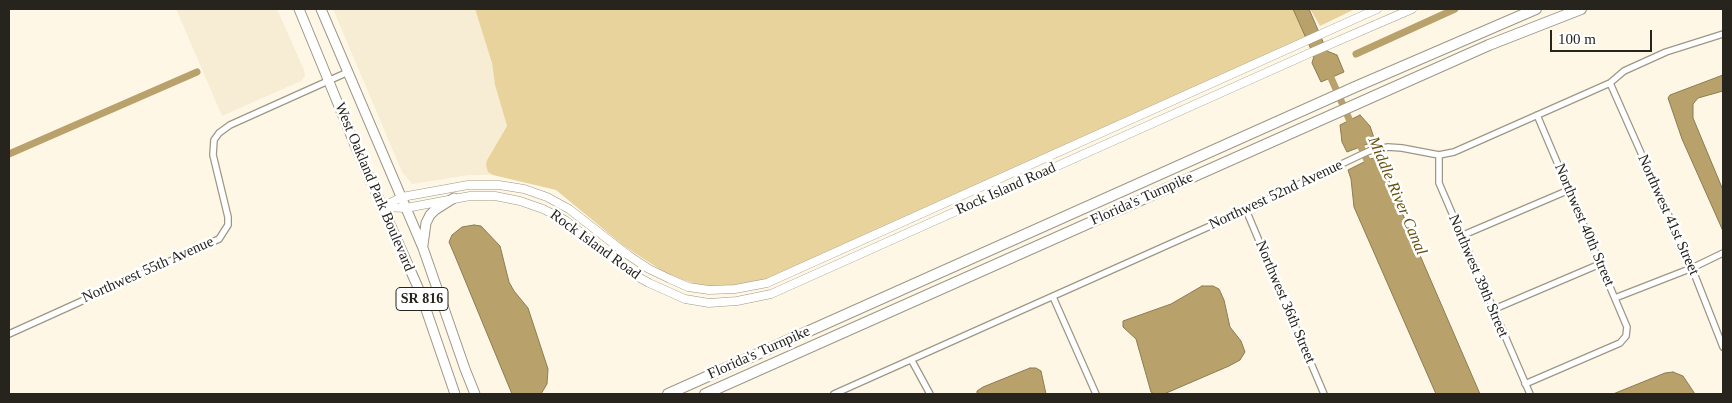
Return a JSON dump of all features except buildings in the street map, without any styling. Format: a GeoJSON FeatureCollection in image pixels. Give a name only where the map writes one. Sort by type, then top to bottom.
{"type":"FeatureCollection","features":[{"type":"Feature","properties":{"kind":"highway","name":"Florida's Turnpike"},"geometry":{"type":"LineString","coordinates":[[668,394],[1355,87],[1536,9]]}},
{"type":"Feature","properties":{"kind":"highway","name":"Florida's Turnpike"},"geometry":{"type":"LineString","coordinates":[[705,394],[1489,45],[1581,9]]}},
{"type":"Feature","properties":{"kind":"main road","name":"West Oakland Park Boulevard"},"geometry":{"type":"LineString","coordinates":[[299,9],[382,207],[420,292],[455,394]]}},
{"type":"Feature","properties":{"kind":"main road","name":"West Oakland Park Boulevard"},"geometry":{"type":"LineString","coordinates":[[321,9],[423,248],[459,354],[475,394]]}},
{"type":"Feature","properties":{"kind":"main road","name":"Rock Island Road"},"geometry":{"type":"LineString","coordinates":[[382,207],[402,197],[468,184],[499,184],[524,189],[547,197],[569,209],[628,255],[670,279],[688,287],[710,290],[735,289],[767,282],[1304,40],[1377,9]]}},
{"type":"Feature","properties":{"kind":"main road","name":"Rock Island Road"},"geometry":{"type":"LineString","coordinates":[[382,207],[406,208],[454,198],[495,196],[520,201],[543,208],[565,220],[627,269],[649,283],[685,298],[709,302],[737,301],[771,294],[1327,45],[1412,9]]}},
{"type":"Feature","properties":{"kind":"main road"},"geometry":{"type":"LineString","coordinates":[[423,248],[426,222],[430,215],[454,198]]}},
{"type":"Feature","properties":{"kind":"street","name":"Northwest 52nd Avenue"},"geometry":{"type":"LineString","coordinates":[[834,394],[912,361],[1246,210],[1369,151],[1388,147],[1440,155],[1454,152],[1610,83],[1624,71],[1666,52],[1723,34]]}},
{"type":"Feature","properties":{"kind":"street","name":"Northwest 55th Avenue"},"geometry":{"type":"LineString","coordinates":[[9,334],[219,239],[228,225],[228,217],[213,155],[214,140],[219,133],[230,125],[348,72]]}},
{"type":"Feature","properties":{"kind":"street","name":"Northwest 41st Street"},"geometry":{"type":"LineString","coordinates":[[1610,83],[1692,268],[1723,347]]}},
{"type":"Feature","properties":{"kind":"street","name":"Northwest 40th Street"},"geometry":{"type":"LineString","coordinates":[[1525,384],[1620,343],[1626,336],[1627,327],[1537,115]]}},
{"type":"Feature","properties":{"kind":"street","name":"Northwest 39th Street"},"geometry":{"type":"LineString","coordinates":[[1440,155],[1439,183],[1492,310],[1530,394]]}},
{"type":"Feature","properties":{"kind":"street"},"geometry":{"type":"LineString","coordinates":[[1461,236],[1569,190]]}},
{"type":"Feature","properties":{"kind":"street","name":"Northwest 36th Street"},"geometry":{"type":"LineString","coordinates":[[1246,210],[1324,394]]}},
{"type":"Feature","properties":{"kind":"street"},"geometry":{"type":"LineString","coordinates":[[1615,298],[1692,268],[1723,253]]}},
{"type":"Feature","properties":{"kind":"street"},"geometry":{"type":"LineString","coordinates":[[1492,310],[1600,264]]}},
{"type":"Feature","properties":{"kind":"street"},"geometry":{"type":"LineString","coordinates":[[1052,297],[1096,394]]}},
{"type":"Feature","properties":{"kind":"street"},"geometry":{"type":"LineString","coordinates":[[912,361],[930,394]]}},
{"type":"Feature","properties":{"kind":"shaded area"},"geometry":{"type":"Polygon","coordinates":[[[176,9],[277,9],[305,76],[301,81],[222,116],[176,9]]]}},
{"type":"Feature","properties":{"kind":"shaded area"},"geometry":{"type":"Polygon","coordinates":[[[333,9],[475,9],[492,63],[495,85],[507,126],[487,159],[488,172],[493,175],[469,175],[412,184],[402,172],[333,9]]]}},
{"type":"Feature","properties":{"kind":"shaded area"},"geometry":{"type":"Polygon","coordinates":[[[475,9],[1293,9],[1306,37],[767,279],[713,289],[670,276],[624,246],[556,190],[493,175],[488,172],[487,160],[507,126],[495,85],[492,63],[475,9]]]}},
{"type":"Feature","properties":{"kind":"shaded area"},"geometry":{"type":"Polygon","coordinates":[[[1293,9],[1309,9],[1327,51],[1337,55],[1344,72],[1321,82],[1312,63],[1314,56],[1293,9]]]}},
{"type":"Feature","properties":{"kind":"shaded area"},"geometry":{"type":"Polygon","coordinates":[[[1310,9],[1355,9],[1320,26],[1310,9]]]}},
{"type":"Feature","properties":{"kind":"shaded area"},"geometry":{"type":"Polygon","coordinates":[[[1723,75],[1723,91],[1698,98],[1693,104],[1693,118],[1723,190],[1723,231],[1682,139],[1668,98],[1670,95],[1723,75]]]}},
{"type":"Feature","properties":{"kind":"shaded area"},"geometry":{"type":"Polygon","coordinates":[[[1360,115],[1370,126],[1375,141],[1347,152],[1342,142],[1340,125],[1360,115]]]}},
{"type":"Feature","properties":{"kind":"shaded area"},"geometry":{"type":"Polygon","coordinates":[[[1379,157],[1480,394],[1436,394],[1354,207],[1351,179],[1348,170],[1370,159],[1379,157]]]}},
{"type":"Feature","properties":{"kind":"shaded area"},"geometry":{"type":"Polygon","coordinates":[[[481,226],[500,246],[509,282],[528,308],[548,369],[547,384],[541,394],[512,394],[449,242],[452,235],[462,227],[481,226]]]}},
{"type":"Feature","properties":{"kind":"shaded area"},"geometry":{"type":"Polygon","coordinates":[[[1202,286],[1213,286],[1219,289],[1224,300],[1230,327],[1241,341],[1245,352],[1240,360],[1229,366],[1164,394],[1154,394],[1151,392],[1136,339],[1123,327],[1123,321],[1171,304],[1202,286]]]}},
{"type":"Feature","properties":{"kind":"shaded area"},"geometry":{"type":"Polygon","coordinates":[[[1030,368],[1036,368],[1041,371],[1046,394],[977,394],[977,391],[983,387],[1030,368]]]}},
{"type":"Feature","properties":{"kind":"shaded area"},"geometry":{"type":"Polygon","coordinates":[[[1673,372],[1683,376],[1695,394],[1613,394],[1665,373],[1673,372]]]}},
{"type":"Feature","properties":{"kind":"waterway"},"geometry":{"type":"LineString","coordinates":[[1356,54],[1455,9]]}},
{"type":"Feature","properties":{"kind":"waterway","name":"Middle River Canal"},"geometry":{"type":"LineString","coordinates":[[1328,71],[1353,128]]}},
{"type":"Feature","properties":{"kind":"waterway"},"geometry":{"type":"LineString","coordinates":[[9,154],[197,72]]}},
{"type":"Feature","properties":{"kind":"waterway","name":"Middle River Canal"},"geometry":{"type":"LineString","coordinates":[[1357,138],[1371,169]]}}]}
